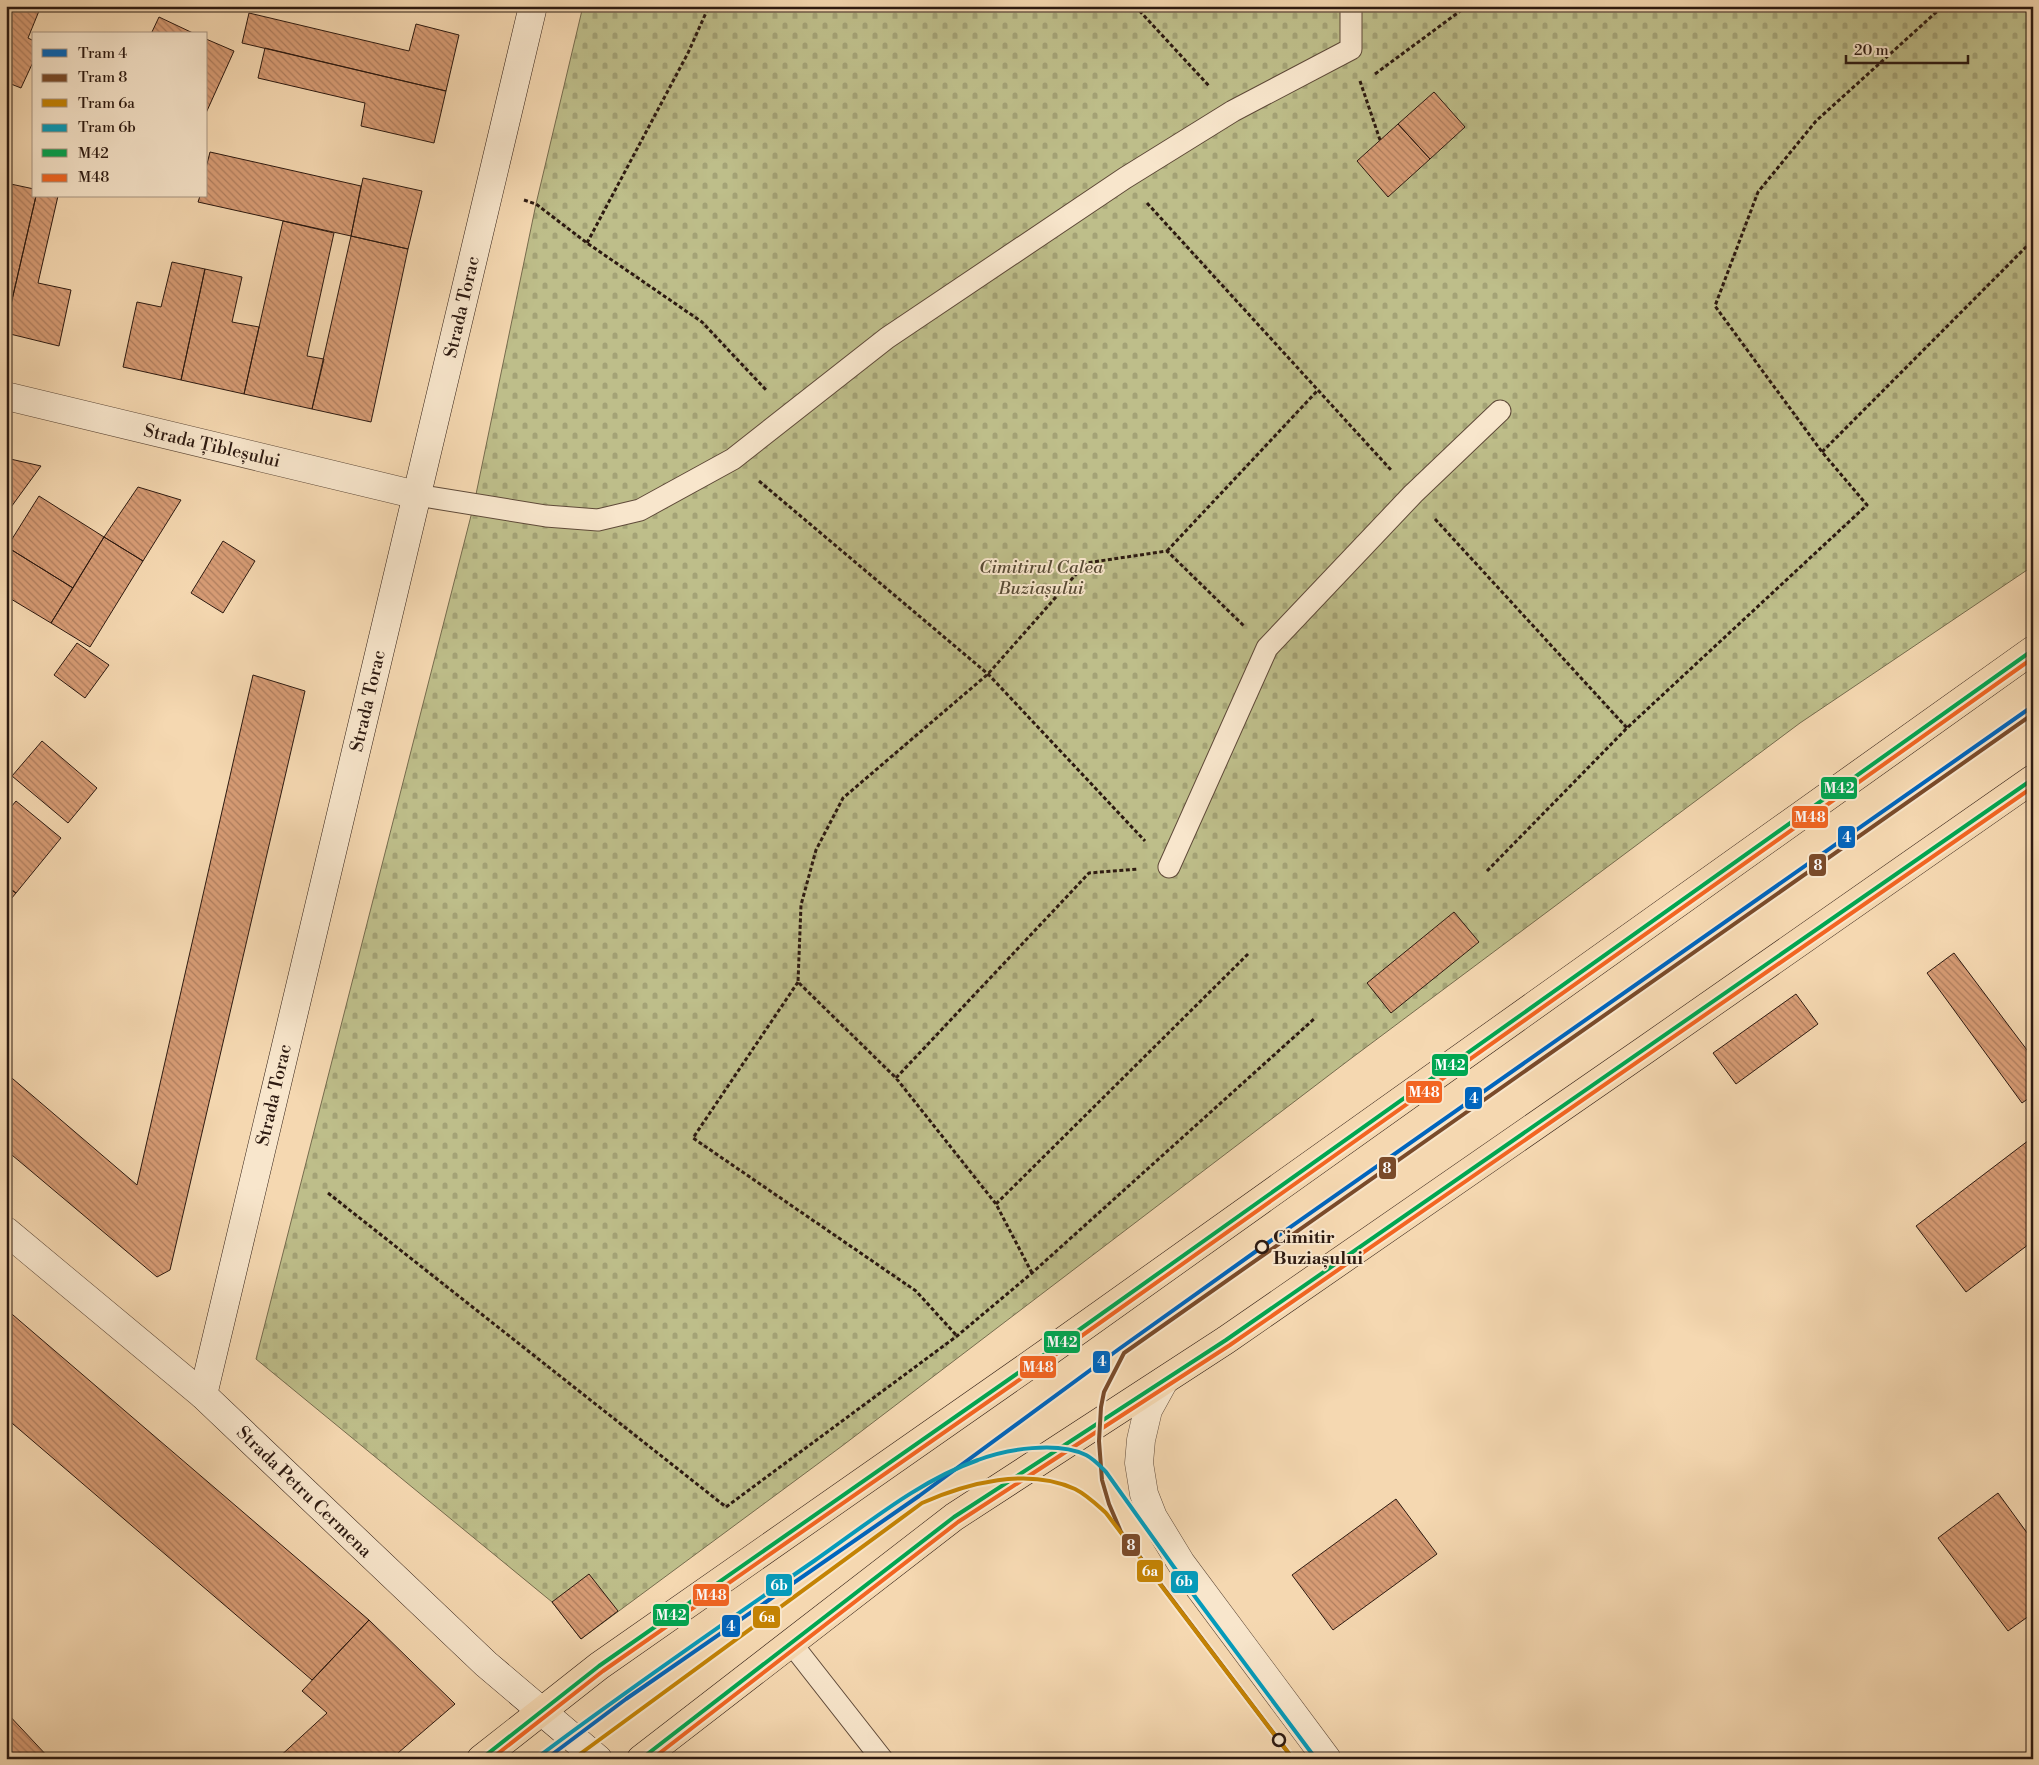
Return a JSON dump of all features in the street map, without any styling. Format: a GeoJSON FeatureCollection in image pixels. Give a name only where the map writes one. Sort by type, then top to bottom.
{"type":"FeatureCollection","features":[{"type":"Feature","properties":{"kind":"main road"},"geometry":{"type":"LineString","coordinates":[[481,1759],[607,1660],[1048,1352],[2033,650]]}},
{"type":"Feature","properties":{"kind":"main road"},"geometry":{"type":"LineString","coordinates":[[641,1759],[954,1517],[1164,1381],[1629,1061],[2033,778]]}},
{"type":"Feature","properties":{"kind":"street","name":"Strada Torac"},"geometry":{"type":"LineString","coordinates":[[203,1396],[533,6]]}},
{"type":"Feature","properties":{"kind":"street","name":"Strada Țibleșului"},"geometry":{"type":"LineString","coordinates":[[6,396],[417,495]]}},
{"type":"Feature","properties":{"kind":"street","name":"Strada Petru Cermena"},"geometry":{"type":"LineString","coordinates":[[6,1231],[203,1396],[486,1664],[598,1759]]}},
{"type":"Feature","properties":{"kind":"street"},"geometry":{"type":"LineString","coordinates":[[1164,1381],[1148,1410],[1141,1440],[1139,1463],[1144,1494],[1153,1517],[1181,1563],[1327,1759]]}},
{"type":"Feature","properties":{"kind":"lane"},"geometry":{"type":"LineString","coordinates":[[417,495],[546,516],[598,520],[640,510],[733,459],[887,338],[1125,178],[1233,111],[1351,49],[1351,6]]}},
{"type":"Feature","properties":{"kind":"lane"},"geometry":{"type":"LineString","coordinates":[[1169,867],[1267,648],[1413,494],[1500,412]]}},
{"type":"Feature","properties":{"kind":"lane"},"geometry":{"type":"LineString","coordinates":[[791,1643],[882,1759]]}},
{"type":"Feature","properties":{"kind":"path"},"geometry":{"type":"LineString","coordinates":[[587,243],[688,53],[709,6]]}},
{"type":"Feature","properties":{"kind":"path"},"geometry":{"type":"LineString","coordinates":[[1135,6],[1233,111]]}},
{"type":"Feature","properties":{"kind":"path"},"geometry":{"type":"LineString","coordinates":[[1361,84],[1467,6]]}},
{"type":"Feature","properties":{"kind":"path"},"geometry":{"type":"LineString","coordinates":[[1487,871],[1627,728],[1867,505],[1822,452],[1715,306],[1758,192],[1816,121],[1943,6]]}},
{"type":"Feature","properties":{"kind":"path"},"geometry":{"type":"LineString","coordinates":[[1351,49],[1380,140]]}},
{"type":"Feature","properties":{"kind":"path"},"geometry":{"type":"LineString","coordinates":[[1125,178],[1627,728]]}},
{"type":"Feature","properties":{"kind":"path"},"geometry":{"type":"LineString","coordinates":[[490,190],[536,204],[587,243],[702,322],[790,415]]}},
{"type":"Feature","properties":{"kind":"path"},"geometry":{"type":"LineString","coordinates":[[1822,452],[2033,240]]}},
{"type":"Feature","properties":{"kind":"path"},"geometry":{"type":"LineString","coordinates":[[957,1336],[916,1291],[694,1138],[798,982],[801,905],[816,850],[843,798],[988,674],[1086,564],[1167,551],[1318,390]]}},
{"type":"Feature","properties":{"kind":"path"},"geometry":{"type":"LineString","coordinates":[[733,459],[988,674],[1169,867]]}},
{"type":"Feature","properties":{"kind":"path"},"geometry":{"type":"LineString","coordinates":[[1167,551],[1267,648]]}},
{"type":"Feature","properties":{"kind":"path"},"geometry":{"type":"LineString","coordinates":[[896,1078],[1089,873],[1169,867]]}},
{"type":"Feature","properties":{"kind":"path"},"geometry":{"type":"LineString","coordinates":[[996,1204],[1249,953]]}},
{"type":"Feature","properties":{"kind":"path"},"geometry":{"type":"LineString","coordinates":[[798,982],[896,1078],[996,1204],[1032,1273]]}},
{"type":"Feature","properties":{"kind":"path"},"geometry":{"type":"LineString","coordinates":[[328,1192],[726,1507],[957,1336],[1032,1273],[1314,1019]]}},
{"type":"Feature","properties":{"kind":"green space","name":"Cimitirul Calea Buziașului"},"geometry":{"type":"Polygon","coordinates":[[[583,6],[2033,6],[2033,566],[1800,723],[1349,1060],[842,1446],[581,1639],[552,1602],[256,1359],[474,504],[536,204],[583,6]]]}},
{"type":"Feature","properties":{"kind":"building"},"geometry":{"type":"Polygon","coordinates":[[[6,6],[41,6],[28,38],[32,40],[32,64],[21,88],[6,82],[6,6]]]}},
{"type":"Feature","properties":{"kind":"building"},"geometry":{"type":"Polygon","coordinates":[[[249,13],[409,51],[416,24],[459,35],[446,91],[242,43],[249,13]]]}},
{"type":"Feature","properties":{"kind":"building"},"geometry":{"type":"Polygon","coordinates":[[[159,17],[191,32],[152,32],[159,17]]]}},
{"type":"Feature","properties":{"kind":"building"},"geometry":{"type":"Polygon","coordinates":[[[208,40],[234,51],[208,109],[208,40]]]}},
{"type":"Feature","properties":{"kind":"building"},"geometry":{"type":"Polygon","coordinates":[[[265,48],[446,91],[434,143],[361,126],[365,103],[258,78],[265,48]]]}},
{"type":"Feature","properties":{"kind":"building"},"geometry":{"type":"Polygon","coordinates":[[[1434,92],[1465,127],[1430,159],[1398,124],[1434,92]]]}},
{"type":"Feature","properties":{"kind":"building"},"geometry":{"type":"Polygon","coordinates":[[[1398,124],[1430,159],[1388,197],[1357,161],[1398,124]]]}},
{"type":"Feature","properties":{"kind":"building"},"geometry":{"type":"Polygon","coordinates":[[[210,152],[361,186],[351,236],[198,202],[199,198],[208,198],[208,160],[210,152]]]}},
{"type":"Feature","properties":{"kind":"building"},"geometry":{"type":"Polygon","coordinates":[[[363,178],[422,191],[408,249],[351,236],[363,178]]]}},
{"type":"Feature","properties":{"kind":"building"},"geometry":{"type":"Polygon","coordinates":[[[6,183],[32,189],[32,198],[36,198],[6,326],[6,183]]]}},
{"type":"Feature","properties":{"kind":"building"},"geometry":{"type":"Polygon","coordinates":[[[36,198],[58,198],[38,283],[71,290],[59,346],[6,333],[36,198]]]}},
{"type":"Feature","properties":{"kind":"building"},"geometry":{"type":"Polygon","coordinates":[[[283,221],[334,233],[307,356],[324,359],[312,409],[244,394],[283,221]]]}},
{"type":"Feature","properties":{"kind":"building"},"geometry":{"type":"Polygon","coordinates":[[[351,236],[408,249],[371,422],[312,409],[351,236]]]}},
{"type":"Feature","properties":{"kind":"building"},"geometry":{"type":"Polygon","coordinates":[[[172,262],[205,269],[181,380],[123,367],[137,302],[161,307],[172,262]]]}},
{"type":"Feature","properties":{"kind":"building"},"geometry":{"type":"Polygon","coordinates":[[[205,269],[242,277],[232,322],[259,327],[244,394],[181,380],[205,269]]]}},
{"type":"Feature","properties":{"kind":"building"},"geometry":{"type":"Polygon","coordinates":[[[6,458],[41,466],[6,514],[6,458]]]}},
{"type":"Feature","properties":{"kind":"building"},"geometry":{"type":"Polygon","coordinates":[[[138,487],[181,500],[143,561],[104,537],[138,487]]]}},
{"type":"Feature","properties":{"kind":"building"},"geometry":{"type":"Polygon","coordinates":[[[39,496],[104,537],[73,588],[7,547],[39,496]]]}},
{"type":"Feature","properties":{"kind":"building"},"geometry":{"type":"Polygon","coordinates":[[[104,537],[143,561],[90,647],[51,623],[104,537]]]}},
{"type":"Feature","properties":{"kind":"building"},"geometry":{"type":"Polygon","coordinates":[[[223,541],[255,561],[223,613],[191,593],[223,541]]]}},
{"type":"Feature","properties":{"kind":"building"},"geometry":{"type":"Polygon","coordinates":[[[7,547],[73,588],[51,623],[6,596],[7,547]]]}},
{"type":"Feature","properties":{"kind":"building"},"geometry":{"type":"Polygon","coordinates":[[[77,643],[109,665],[85,698],[54,675],[77,643]]]}},
{"type":"Feature","properties":{"kind":"building"},"geometry":{"type":"Polygon","coordinates":[[[253,675],[305,691],[170,1270],[157,1277],[6,1150],[6,1073],[137,1185],[253,675]]]}},
{"type":"Feature","properties":{"kind":"building"},"geometry":{"type":"Polygon","coordinates":[[[42,741],[97,788],[68,823],[12,776],[42,741]]]}},
{"type":"Feature","properties":{"kind":"building"},"geometry":{"type":"Polygon","coordinates":[[[16,801],[61,838],[16,893],[6,886],[6,813],[16,801]]]}},
{"type":"Feature","properties":{"kind":"building"},"geometry":{"type":"Polygon","coordinates":[[[6,886],[16,893],[6,905],[6,886]]]}},
{"type":"Feature","properties":{"kind":"building"},"geometry":{"type":"Polygon","coordinates":[[[1454,912],[1479,942],[1391,1013],[1367,983],[1454,912]]]}},
{"type":"Feature","properties":{"kind":"building"},"geometry":{"type":"Polygon","coordinates":[[[1954,953],[2033,1058],[2033,1095],[2022,1103],[1927,973],[1954,953]]]}},
{"type":"Feature","properties":{"kind":"building"},"geometry":{"type":"Polygon","coordinates":[[[1796,994],[1818,1024],[1736,1084],[1713,1053],[1796,994]]]}},
{"type":"Feature","properties":{"kind":"building"},"geometry":{"type":"Polygon","coordinates":[[[2033,1137],[2033,1241],[1966,1292],[1916,1226],[2033,1137]]]}},
{"type":"Feature","properties":{"kind":"building"},"geometry":{"type":"Polygon","coordinates":[[[6,1309],[369,1620],[312,1680],[6,1418],[6,1309]]]}},
{"type":"Feature","properties":{"kind":"building"},"geometry":{"type":"Polygon","coordinates":[[[1998,1493],[2033,1541],[2033,1613],[2008,1631],[1938,1538],[1998,1493]]]}},
{"type":"Feature","properties":{"kind":"building"},"geometry":{"type":"Polygon","coordinates":[[[1396,1499],[1437,1554],[1333,1630],[1292,1575],[1396,1499]]]}},
{"type":"Feature","properties":{"kind":"building"},"geometry":{"type":"Polygon","coordinates":[[[589,1574],[618,1611],[581,1639],[552,1602],[589,1574]]]}},
{"type":"Feature","properties":{"kind":"building"},"geometry":{"type":"Polygon","coordinates":[[[369,1620],[455,1704],[391,1759],[277,1759],[327,1713],[302,1691],[369,1620]]]}},
{"type":"Feature","properties":{"kind":"building"},"geometry":{"type":"Polygon","coordinates":[[[6,1712],[50,1759],[6,1759],[6,1712]]]}},
{"type":"Feature","properties":{"kind":"tram line","name":"4"},"geometry":{"type":"LineString","coordinates":[[546,1759],[626,1699],[919,1496],[1262,1247],[2033,706]]}},
{"type":"Feature","properties":{"kind":"tram line","name":"8"},"geometry":{"type":"LineString","coordinates":[[1290,1755],[1121,1532],[1109,1504],[1102,1480],[1099,1441],[1101,1407],[1104,1392],[1124,1353],[2033,714]]}},
{"type":"Feature","properties":{"kind":"tram line","name":"6b"},"geometry":{"type":"LineString","coordinates":[[542,1754],[609,1704],[913,1492],[956,1469],[990,1456],[1032,1448],[1061,1448],[1086,1455],[1106,1472],[1196,1598],[1313,1755]]}},
{"type":"Feature","properties":{"kind":"tram line","name":"6a"},"geometry":{"type":"LineString","coordinates":[[580,1754],[922,1503],[958,1489],[998,1480],[1018,1478],[1057,1482],[1075,1489],[1106,1513],[1290,1755]]}},
{"type":"Feature","properties":{"kind":"transit line","name":"M42"},"geometry":{"type":"LineString","coordinates":[[481,1759],[599,1666],[1048,1352],[2033,650]]}},
{"type":"Feature","properties":{"kind":"transit line","name":"M48"},"geometry":{"type":"LineString","coordinates":[[491,1759],[603,1671],[1052,1357],[2033,658]]}},
{"type":"Feature","properties":{"kind":"transit line","name":"M42"},"geometry":{"type":"LineString","coordinates":[[641,1759],[954,1517],[1226,1340],[2033,779]]}},
{"type":"Feature","properties":{"kind":"transit line","name":"M48"},"geometry":{"type":"LineString","coordinates":[[652,1759],[958,1522],[1230,1345],[2033,787]]}},
{"type":"Feature","properties":{"kind":"place","name":"Cimitir Buziașului"},"geometry":{"type":"Point","coordinates":[1262,1247]}}]}
